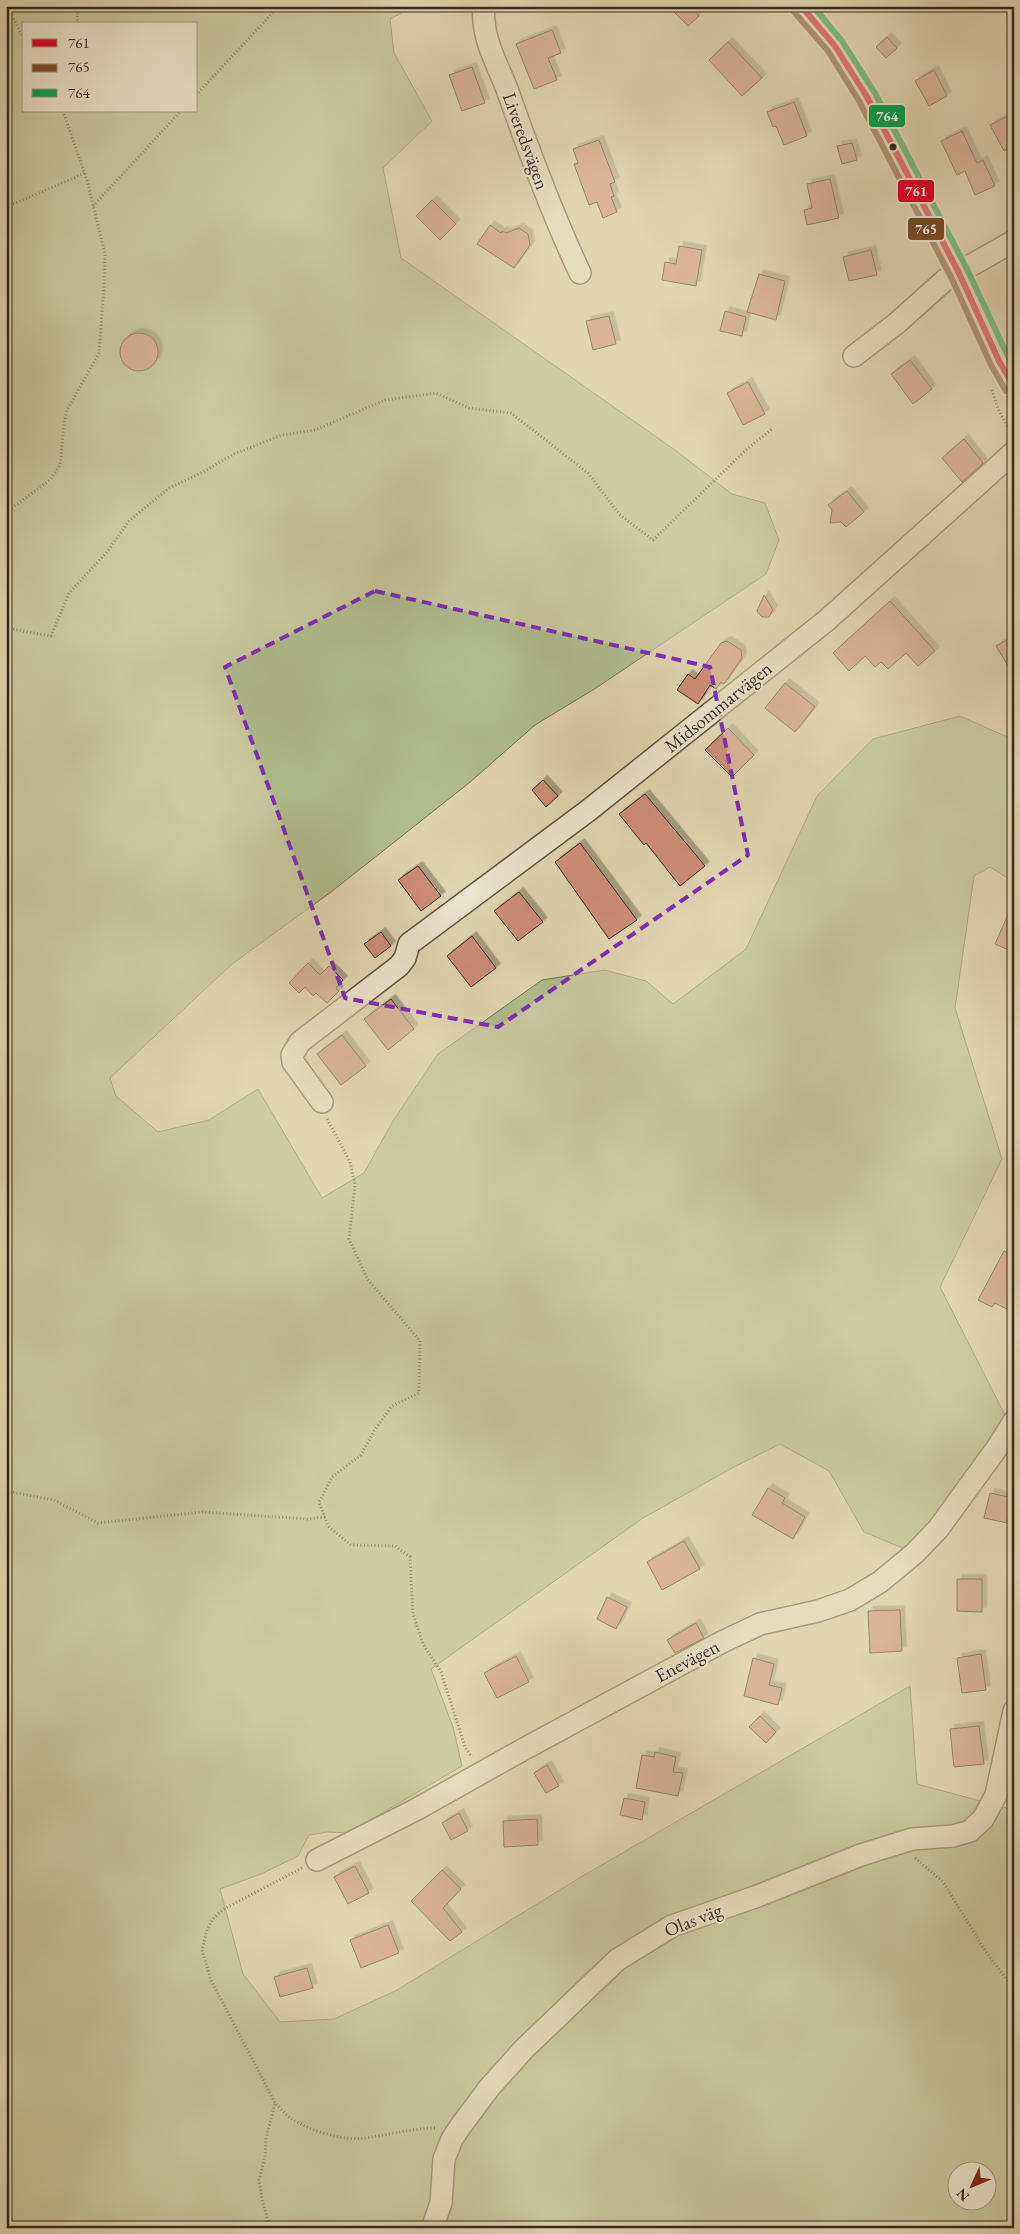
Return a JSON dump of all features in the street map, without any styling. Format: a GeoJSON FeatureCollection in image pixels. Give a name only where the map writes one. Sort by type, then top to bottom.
{"type":"FeatureCollection","features":[{"type":"Feature","properties":{"kind":"street","name":"Liveredsvägen"},"geometry":{"type":"LineString","coordinates":[[484,6],[482,21],[488,47],[504,82],[546,196],[580,273]]}},
{"type":"Feature","properties":{"kind":"street"},"geometry":{"type":"LineString","coordinates":[[801,6],[835,46],[894,146],[959,273],[999,361],[1014,387]]}},
{"type":"Feature","properties":{"kind":"street"},"geometry":{"type":"LineString","coordinates":[[854,356],[897,323],[945,280],[1014,241]]}},
{"type":"Feature","properties":{"kind":"street","name":"Midsommarvägen"},"geometry":{"type":"LineString","coordinates":[[322,1102],[297,1069],[292,1055],[300,1042],[399,966],[405,958],[409,944],[589,810],[827,620],[1014,452]]}},
{"type":"Feature","properties":{"kind":"street","name":"Enevägen"},"geometry":{"type":"LineString","coordinates":[[317,1860],[410,1813],[722,1642],[760,1624],[818,1611],[850,1600],[880,1582],[915,1553],[938,1529],[997,1448],[1014,1421]]}},
{"type":"Feature","properties":{"kind":"street","name":"Olas väg"},"geometry":{"type":"LineString","coordinates":[[432,2228],[441,2202],[444,2158],[452,2139],[460,2127],[489,2088],[524,2049],[618,1960],[672,1926],[886,1847],[912,1839],[953,1836],[970,1831],[983,1820],[996,1795],[1014,1711]]}},
{"type":"Feature","properties":{"kind":"path"},"geometry":{"type":"LineString","coordinates":[[7,6],[22,35]]}},
{"type":"Feature","properties":{"kind":"path"},"geometry":{"type":"LineString","coordinates":[[77,22],[78,6]]}},
{"type":"Feature","properties":{"kind":"path"},"geometry":{"type":"LineString","coordinates":[[198,93],[279,6]]}},
{"type":"Feature","properties":{"kind":"path"},"geometry":{"type":"LineString","coordinates":[[6,512],[50,480],[60,464],[67,410],[100,353],[105,254],[85,173],[62,112]]}},
{"type":"Feature","properties":{"kind":"path"},"geometry":{"type":"LineString","coordinates":[[94,206],[180,112]]}},
{"type":"Feature","properties":{"kind":"path"},"geometry":{"type":"LineString","coordinates":[[6,205],[16,204],[85,173]]}},
{"type":"Feature","properties":{"kind":"path"},"geometry":{"type":"LineString","coordinates":[[6,628],[51,636],[69,593],[106,552],[129,521],[169,488],[204,472],[234,454],[282,435],[315,430],[385,400],[436,393],[469,408],[510,413],[588,473],[619,514],[653,540],[746,450],[772,429]]}},
{"type":"Feature","properties":{"kind":"path"},"geometry":{"type":"LineString","coordinates":[[322,1102],[329,1125],[350,1162],[355,1185],[349,1239],[368,1280],[420,1341],[419,1393],[392,1406],[374,1431],[361,1455],[332,1477],[318,1502],[328,1526],[351,1546],[394,1546],[410,1557],[414,1614],[423,1644],[441,1672],[465,1747],[482,1772]]}},
{"type":"Feature","properties":{"kind":"path"},"geometry":{"type":"LineString","coordinates":[[6,1491],[54,1500],[98,1523],[166,1514],[202,1512],[307,1519],[325,1517]]}},
{"type":"Feature","properties":{"kind":"path"},"geometry":{"type":"LineString","coordinates":[[906,1859],[915,1858],[942,1882],[986,1952],[1014,1989]]}},
{"type":"Feature","properties":{"kind":"path"},"geometry":{"type":"LineString","coordinates":[[317,1860],[222,1910],[213,1918],[207,1930],[202,1950],[211,1980],[275,2102],[291,2118],[308,2127],[341,2137],[363,2139],[419,2128],[460,2127]]}},
{"type":"Feature","properties":{"kind":"path"},"geometry":{"type":"LineString","coordinates":[[270,2228],[259,2180],[275,2102]]}},
{"type":"Feature","properties":{"kind":"highlighted area"},"geometry":{"type":"Polygon","coordinates":[[[375,591],[710,667],[748,855],[498,1027],[345,998],[225,667],[375,591]]]}},
{"type":"Feature","properties":{"kind":"green space"},"geometry":{"type":"Polygon","coordinates":[[[6,6],[415,6],[390,19],[394,53],[432,121],[383,168],[401,258],[675,450],[732,494],[765,503],[779,540],[766,574],[596,688],[535,725],[469,783],[331,892],[232,964],[110,1078],[116,1096],[158,1132],[209,1120],[258,1089],[322,1198],[364,1173],[393,1121],[438,1054],[542,980],[605,970],[646,981],[673,1004],[746,949],[817,796],[873,739],[960,716],[1014,740],[1014,882],[990,867],[974,876],[955,1008],[1002,1159],[940,1287],[1008,1421],[948,1502],[907,1550],[864,1532],[829,1471],[780,1444],[732,1468],[643,1518],[431,1669],[453,1727],[462,1766],[348,1833],[327,1832],[309,1835],[298,1856],[261,1874],[220,1889],[243,1974],[280,2022],[334,2019],[397,1990],[581,1877],[910,1686],[917,1784],[1014,1810],[1014,2228],[6,2228],[6,6]]]}},
{"type":"Feature","properties":{"kind":"building"},"geometry":{"type":"Polygon","coordinates":[[[668,6],[690,6],[699,16],[688,26],[668,6]]]}},
{"type":"Feature","properties":{"kind":"building"},"geometry":{"type":"Polygon","coordinates":[[[552,30],[561,53],[548,58],[557,80],[534,89],[516,44],[552,30]]]}},
{"type":"Feature","properties":{"kind":"building"},"geometry":{"type":"Polygon","coordinates":[[[887,37],[897,48],[886,58],[876,47],[887,37]]]}},
{"type":"Feature","properties":{"kind":"building"},"geometry":{"type":"Polygon","coordinates":[[[728,42],[762,78],[742,96],[709,60],[728,42]]]}},
{"type":"Feature","properties":{"kind":"building"},"geometry":{"type":"Polygon","coordinates":[[[472,67],[485,103],[462,111],[449,75],[472,67]]]}},
{"type":"Feature","properties":{"kind":"building"},"geometry":{"type":"Polygon","coordinates":[[[934,70],[947,96],[929,106],[915,81],[934,70]]]}},
{"type":"Feature","properties":{"kind":"building"},"geometry":{"type":"Polygon","coordinates":[[[794,102],[807,136],[784,145],[776,126],[773,127],[767,112],[794,102]]]}},
{"type":"Feature","properties":{"kind":"building"},"geometry":{"type":"Polygon","coordinates":[[[1014,113],[1014,146],[1004,151],[990,125],[1014,113]]]}},
{"type":"Feature","properties":{"kind":"building"},"geometry":{"type":"Polygon","coordinates":[[[962,131],[977,163],[983,160],[995,186],[975,195],[965,171],[957,175],[941,141],[962,131]]]}},
{"type":"Feature","properties":{"kind":"building"},"geometry":{"type":"Polygon","coordinates":[[[599,140],[615,182],[610,184],[614,196],[611,197],[617,212],[603,218],[597,202],[589,205],[574,164],[578,163],[573,149],[599,140]]]}},
{"type":"Feature","properties":{"kind":"building"},"geometry":{"type":"Polygon","coordinates":[[[852,143],[857,160],[842,164],[837,146],[852,143]]]}},
{"type":"Feature","properties":{"kind":"building"},"geometry":{"type":"Polygon","coordinates":[[[830,179],[839,218],[807,225],[804,210],[812,208],[807,184],[830,179]]]}},
{"type":"Feature","properties":{"kind":"building"},"geometry":{"type":"Polygon","coordinates":[[[432,200],[456,224],[440,240],[416,216],[432,200]]]}},
{"type":"Feature","properties":{"kind":"building"},"geometry":{"type":"Polygon","coordinates":[[[490,225],[501,233],[502,231],[506,233],[519,228],[528,234],[530,245],[514,268],[477,244],[490,225]]]}},
{"type":"Feature","properties":{"kind":"building"},"geometry":{"type":"Polygon","coordinates":[[[679,246],[702,250],[696,286],[662,280],[665,262],[676,264],[679,246]]]}},
{"type":"Feature","properties":{"kind":"building"},"geometry":{"type":"Polygon","coordinates":[[[871,250],[877,275],[849,281],[843,257],[871,250]]]}},
{"type":"Feature","properties":{"kind":"building"},"geometry":{"type":"Polygon","coordinates":[[[759,274],[785,281],[776,320],[747,312],[759,274]]]}},
{"type":"Feature","properties":{"kind":"building"},"geometry":{"type":"Polygon","coordinates":[[[725,311],[746,317],[742,336],[720,331],[725,311]]]}},
{"type":"Feature","properties":{"kind":"building"},"geometry":{"type":"Polygon","coordinates":[[[609,316],[616,344],[593,350],[586,321],[609,316]]]}},
{"type":"Feature","properties":{"kind":"building"},"geometry":{"type":"Polygon","coordinates":[[[139,333],[152,339],[158,352],[152,365],[139,371],[126,365],[120,352],[126,339],[139,333]]]}},
{"type":"Feature","properties":{"kind":"building"},"geometry":{"type":"Polygon","coordinates":[[[910,360],[932,389],[913,404],[891,374],[910,360]]]}},
{"type":"Feature","properties":{"kind":"building"},"geometry":{"type":"Polygon","coordinates":[[[748,382],[765,414],[743,425],[727,393],[748,382]]]}},
{"type":"Feature","properties":{"kind":"building"},"geometry":{"type":"Polygon","coordinates":[[[964,439],[983,463],[962,482],[942,458],[964,439]]]}},
{"type":"Feature","properties":{"kind":"building"},"geometry":{"type":"Polygon","coordinates":[[[847,491],[864,512],[846,527],[841,522],[830,523],[832,510],[828,505],[847,491]]]}},
{"type":"Feature","properties":{"kind":"building"},"geometry":{"type":"Polygon","coordinates":[[[764,595],[773,610],[769,617],[762,617],[757,611],[764,595]]]}},
{"type":"Feature","properties":{"kind":"building"},"geometry":{"type":"Polygon","coordinates":[[[890,601],[935,651],[918,666],[906,653],[888,669],[881,662],[875,667],[865,656],[849,671],[833,653],[890,601]]]}},
{"type":"Feature","properties":{"kind":"building"},"geometry":{"type":"Polygon","coordinates":[[[1014,636],[1014,676],[996,646],[1014,636]]]}},
{"type":"Feature","properties":{"kind":"building"},"geometry":{"type":"Polygon","coordinates":[[[727,641],[741,650],[742,658],[724,684],[721,682],[716,689],[710,685],[698,704],[677,690],[688,674],[695,679],[721,643],[727,641]]]}},
{"type":"Feature","properties":{"kind":"building"},"geometry":{"type":"Polygon","coordinates":[[[785,683],[815,707],[795,732],[765,708],[785,683]]]}},
{"type":"Feature","properties":{"kind":"building"},"geometry":{"type":"Polygon","coordinates":[[[728,728],[754,755],[732,777],[705,750],[728,728]]]}},
{"type":"Feature","properties":{"kind":"building"},"geometry":{"type":"Polygon","coordinates":[[[543,780],[558,796],[546,807],[532,790],[543,780]]]}},
{"type":"Feature","properties":{"kind":"building"},"geometry":{"type":"Polygon","coordinates":[[[645,794],[705,866],[680,886],[646,843],[644,845],[619,814],[645,794]]]}},
{"type":"Feature","properties":{"kind":"building"},"geometry":{"type":"Polygon","coordinates":[[[580,843],[637,920],[609,939],[555,862],[580,843]]]}},
{"type":"Feature","properties":{"kind":"building"},"geometry":{"type":"Polygon","coordinates":[[[418,866],[441,896],[421,911],[398,880],[418,866]]]}},
{"type":"Feature","properties":{"kind":"building"},"geometry":{"type":"Polygon","coordinates":[[[519,892],[543,922],[518,941],[494,911],[519,892]]]}},
{"type":"Feature","properties":{"kind":"building"},"geometry":{"type":"Polygon","coordinates":[[[1014,901],[1014,952],[995,944],[1014,901]]]}},
{"type":"Feature","properties":{"kind":"building"},"geometry":{"type":"Polygon","coordinates":[[[381,932],[391,946],[375,958],[364,944],[381,932]]]}},
{"type":"Feature","properties":{"kind":"building"},"geometry":{"type":"Polygon","coordinates":[[[472,936],[496,968],[471,987],[447,956],[472,936]]]}},
{"type":"Feature","properties":{"kind":"building"},"geometry":{"type":"Polygon","coordinates":[[[308,963],[320,975],[329,966],[343,980],[336,988],[339,991],[327,1003],[316,993],[313,996],[305,987],[299,993],[289,983],[308,963]]]}},
{"type":"Feature","properties":{"kind":"building"},"geometry":{"type":"Polygon","coordinates":[[[391,999],[414,1029],[388,1050],[364,1019],[391,999]]]}},
{"type":"Feature","properties":{"kind":"building"},"geometry":{"type":"Polygon","coordinates":[[[342,1035],[366,1066],[341,1085],[317,1054],[342,1035]]]}},
{"type":"Feature","properties":{"kind":"building"},"geometry":{"type":"Polygon","coordinates":[[[1004,1251],[1014,1256],[1014,1313],[995,1303],[992,1307],[978,1300],[1004,1251]]]}},
{"type":"Feature","properties":{"kind":"building"},"geometry":{"type":"Polygon","coordinates":[[[768,1488],[785,1498],[782,1503],[805,1517],[793,1539],[752,1515],[768,1488]]]}},
{"type":"Feature","properties":{"kind":"building"},"geometry":{"type":"Polygon","coordinates":[[[990,1493],[1013,1498],[1007,1523],[984,1518],[990,1493]]]}},
{"type":"Feature","properties":{"kind":"building"},"geometry":{"type":"Polygon","coordinates":[[[684,1541],[700,1569],[662,1590],[647,1562],[684,1541]]]}},
{"type":"Feature","properties":{"kind":"building"},"geometry":{"type":"Polygon","coordinates":[[[957,1579],[982,1579],[982,1612],[957,1611],[957,1579]]]}},
{"type":"Feature","properties":{"kind":"building"},"geometry":{"type":"Polygon","coordinates":[[[607,1597],[627,1607],[616,1629],[597,1619],[607,1597]]]}},
{"type":"Feature","properties":{"kind":"building"},"geometry":{"type":"Polygon","coordinates":[[[900,1610],[902,1651],[870,1653],[868,1611],[900,1610]]]}},
{"type":"Feature","properties":{"kind":"building"},"geometry":{"type":"Polygon","coordinates":[[[696,1623],[704,1638],[675,1653],[667,1640],[696,1623]]]}},
{"type":"Feature","properties":{"kind":"building"},"geometry":{"type":"Polygon","coordinates":[[[981,1654],[986,1690],[962,1693],[957,1658],[981,1654]]]}},
{"type":"Feature","properties":{"kind":"building"},"geometry":{"type":"Polygon","coordinates":[[[516,1656],[529,1682],[497,1698],[484,1673],[516,1656]]]}},
{"type":"Feature","properties":{"kind":"building"},"geometry":{"type":"Polygon","coordinates":[[[753,1658],[774,1664],[769,1685],[782,1688],[778,1705],[744,1696],[753,1658]]]}},
{"type":"Feature","properties":{"kind":"building"},"geometry":{"type":"Polygon","coordinates":[[[760,1716],[776,1732],[766,1743],[749,1727],[760,1716]]]}},
{"type":"Feature","properties":{"kind":"building"},"geometry":{"type":"Polygon","coordinates":[[[979,1726],[984,1764],[954,1767],[950,1729],[979,1726]]]}},
{"type":"Feature","properties":{"kind":"building"},"geometry":{"type":"Polygon","coordinates":[[[655,1752],[676,1757],[673,1772],[683,1773],[678,1796],[636,1788],[642,1755],[654,1757],[655,1752]]]}},
{"type":"Feature","properties":{"kind":"building"},"geometry":{"type":"Polygon","coordinates":[[[547,1765],[559,1786],[546,1793],[534,1773],[547,1765]]]}},
{"type":"Feature","properties":{"kind":"building"},"geometry":{"type":"Polygon","coordinates":[[[624,1798],[645,1802],[642,1820],[620,1815],[624,1798]]]}},
{"type":"Feature","properties":{"kind":"building"},"geometry":{"type":"Polygon","coordinates":[[[459,1813],[468,1831],[451,1840],[442,1823],[459,1813]]]}},
{"type":"Feature","properties":{"kind":"building"},"geometry":{"type":"Polygon","coordinates":[[[537,1819],[538,1845],[504,1847],[503,1821],[537,1819]]]}},
{"type":"Feature","properties":{"kind":"building"},"geometry":{"type":"Polygon","coordinates":[[[355,1866],[369,1893],[348,1904],[334,1877],[355,1866]]]}},
{"type":"Feature","properties":{"kind":"building"},"geometry":{"type":"Polygon","coordinates":[[[442,1870],[461,1889],[443,1908],[462,1932],[450,1941],[411,1901],[442,1870]]]}},
{"type":"Feature","properties":{"kind":"building"},"geometry":{"type":"Polygon","coordinates":[[[388,1925],[399,1953],[361,1968],[350,1940],[388,1925]]]}},
{"type":"Feature","properties":{"kind":"building"},"geometry":{"type":"Polygon","coordinates":[[[307,1968],[313,1988],[280,1997],[274,1977],[307,1968]]]}},
{"type":"Feature","properties":{"kind":"transit line","name":"761"},"geometry":{"type":"LineString","coordinates":[[801,6],[835,46],[867,97],[959,273],[999,361],[1014,387]]}},
{"type":"Feature","properties":{"kind":"transit line","name":"764"},"geometry":{"type":"LineString","coordinates":[[813,6],[842,41],[875,93],[967,269],[1014,369]]}},
{"type":"Feature","properties":{"kind":"transit line","name":"765"},"geometry":{"type":"LineString","coordinates":[[794,12],[828,51],[859,101],[951,277],[991,365],[1006,391]]}}]}
